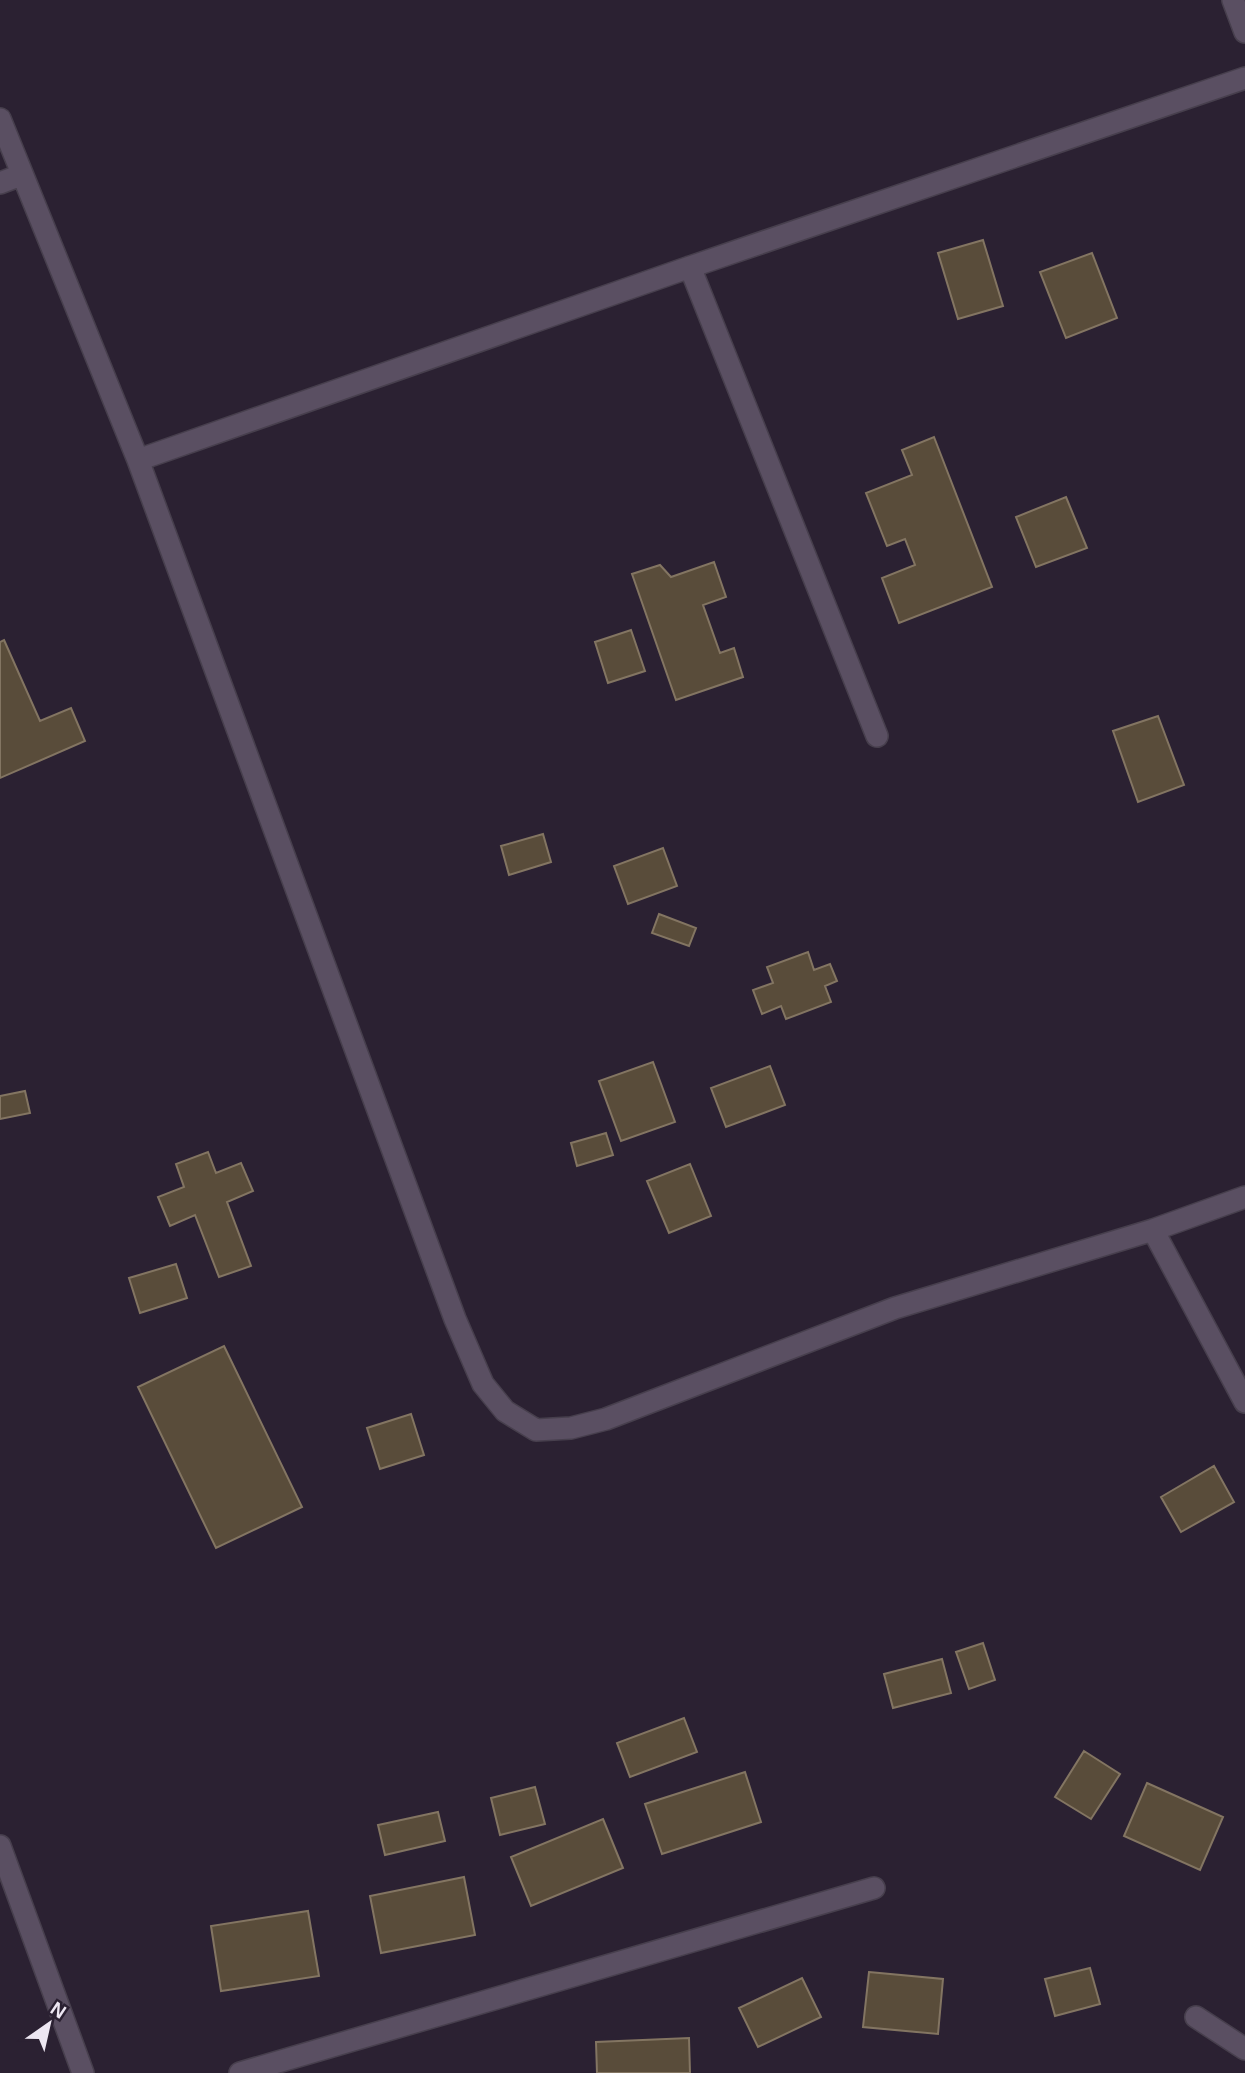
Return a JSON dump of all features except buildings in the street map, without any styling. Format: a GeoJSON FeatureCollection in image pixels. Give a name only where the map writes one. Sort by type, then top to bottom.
{"type":"FeatureCollection","features":[{"type":"Feature","properties":{"kind":"street"},"geometry":{"type":"LineString","coordinates":[[1233,0],[1245,32]]}},
{"type":"Feature","properties":{"kind":"street"},"geometry":{"type":"LineString","coordinates":[[138,460],[690,267],[1245,78]]}},
{"type":"Feature","properties":{"kind":"street"},"geometry":{"type":"LineString","coordinates":[[0,119],[138,460],[454,1320],[483,1384],[505,1411],[536,1430],[571,1428],[606,1419],[895,1308],[1153,1230],[1245,1197]]}},
{"type":"Feature","properties":{"kind":"street"},"geometry":{"type":"LineString","coordinates":[[0,183],[22,175]]}},
{"type":"Feature","properties":{"kind":"street"},"geometry":{"type":"LineString","coordinates":[[690,267],[877,736]]}},
{"type":"Feature","properties":{"kind":"street"},"geometry":{"type":"LineString","coordinates":[[1153,1230],[1245,1402]]}},
{"type":"Feature","properties":{"kind":"street"},"geometry":{"type":"LineString","coordinates":[[0,1846],[83,2073]]}},
{"type":"Feature","properties":{"kind":"street"},"geometry":{"type":"LineString","coordinates":[[240,2073],[874,1888]]}},
{"type":"Feature","properties":{"kind":"street"},"geometry":{"type":"LineString","coordinates":[[1196,2017],[1245,2049]]}}]}
